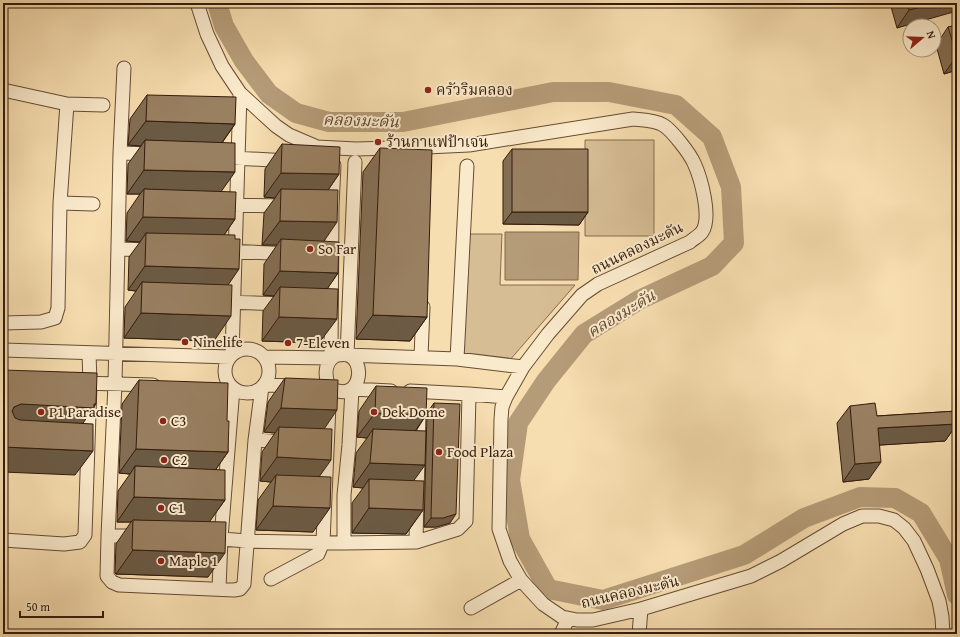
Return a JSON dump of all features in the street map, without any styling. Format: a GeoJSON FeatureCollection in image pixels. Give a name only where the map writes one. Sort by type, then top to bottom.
{"type":"FeatureCollection","features":[{"type":"Feature","properties":{"kind":"street","name":"ถนนคลองมะดัน"},"geometry":{"type":"LineString","coordinates":[[197,3],[206,34],[222,66],[240,93],[281,129],[290,135],[317,147],[356,149],[468,145],[633,119],[648,120],[663,124],[674,134],[694,163],[706,202],[706,218],[702,232],[690,242],[598,284],[582,295],[548,334],[523,367],[502,407],[499,529],[510,561],[520,580],[543,604],[562,617],[577,620],[593,620],[641,609],[751,576],[781,561],[843,524],[862,516],[878,516],[894,520],[904,528],[914,540],[927,569],[939,602],[943,634]]}},
{"type":"Feature","properties":{"kind":"street"},"geometry":{"type":"LineString","coordinates":[[124,68],[120,153],[115,384],[107,576],[112,582],[119,585],[219,589],[240,589],[244,584],[255,440],[263,386],[268,376],[269,369],[264,357],[256,351],[250,349],[243,349],[231,356],[225,366],[226,377],[232,388],[221,538],[219,589]]}},
{"type":"Feature","properties":{"kind":"street"},"geometry":{"type":"LineString","coordinates":[[3,90],[67,104],[103,106]]}},
{"type":"Feature","properties":{"kind":"street"},"geometry":{"type":"LineString","coordinates":[[231,356],[240,93]]}},
{"type":"Feature","properties":{"kind":"street"},"geometry":{"type":"LineString","coordinates":[[3,323],[41,322],[55,318],[58,308],[60,204],[67,104]]}},
{"type":"Feature","properties":{"kind":"street"},"geometry":{"type":"LineString","coordinates":[[122,111],[138,111]]}},
{"type":"Feature","properties":{"kind":"street"},"geometry":{"type":"LineString","coordinates":[[224,113],[239,114]]}},
{"type":"Feature","properties":{"kind":"street"},"geometry":{"type":"LineString","coordinates":[[120,153],[167,155]]}},
{"type":"Feature","properties":{"kind":"street"},"geometry":{"type":"LineString","coordinates":[[206,156],[297,162]]}},
{"type":"Feature","properties":{"kind":"street"},"geometry":{"type":"LineString","coordinates":[[347,355],[355,162]]}},
{"type":"Feature","properties":{"kind":"street"},"geometry":{"type":"LineString","coordinates":[[271,579],[318,554],[323,542],[330,387],[325,376],[327,364],[331,358],[332,207],[334,164],[320,163]]}},
{"type":"Feature","properties":{"kind":"street"},"geometry":{"type":"LineString","coordinates":[[458,359],[468,166]]}},
{"type":"Feature","properties":{"kind":"street"},"geometry":{"type":"LineString","coordinates":[[120,202],[135,203]]}},
{"type":"Feature","properties":{"kind":"street"},"geometry":{"type":"LineString","coordinates":[[60,204],[93,204]]}},
{"type":"Feature","properties":{"kind":"street"},"geometry":{"type":"LineString","coordinates":[[213,205],[300,207]]}},
{"type":"Feature","properties":{"kind":"street"},"geometry":{"type":"LineString","coordinates":[[316,207],[332,207]]}},
{"type":"Feature","properties":{"kind":"street"},"geometry":{"type":"LineString","coordinates":[[118,249],[165,250]]}},
{"type":"Feature","properties":{"kind":"street"},"geometry":{"type":"LineString","coordinates":[[212,251],[302,254]]}},
{"type":"Feature","properties":{"kind":"street"},"geometry":{"type":"LineString","coordinates":[[317,254],[332,255]]}},
{"type":"Feature","properties":{"kind":"street"},"geometry":{"type":"LineString","coordinates":[[116,298],[132,299]]}},
{"type":"Feature","properties":{"kind":"street"},"geometry":{"type":"LineString","coordinates":[[421,357],[423,298]]}},
{"type":"Feature","properties":{"kind":"street"},"geometry":{"type":"LineString","coordinates":[[210,302],[301,305]]}},
{"type":"Feature","properties":{"kind":"street"},"geometry":{"type":"LineString","coordinates":[[316,305],[331,306]]}},
{"type":"Feature","properties":{"kind":"street"},"geometry":{"type":"LineString","coordinates":[[3,350],[231,356]]}},
{"type":"Feature","properties":{"kind":"street"},"geometry":{"type":"LineString","coordinates":[[3,540],[64,544],[80,542],[85,535],[90,383],[89,353]]}},
{"type":"Feature","properties":{"kind":"street"},"geometry":{"type":"LineString","coordinates":[[264,357],[331,358],[337,355],[347,355],[421,357],[458,359],[523,367]]}},
{"type":"Feature","properties":{"kind":"street"},"geometry":{"type":"LineString","coordinates":[[344,543],[344,495],[349,445],[352,389],[357,383],[358,375],[355,360],[347,355]]}},
{"type":"Feature","properties":{"kind":"street"},"geometry":{"type":"LineString","coordinates":[[66,383],[169,385]]}},
{"type":"Feature","properties":{"kind":"street"},"geometry":{"type":"LineString","coordinates":[[216,386],[232,388],[244,393],[257,391],[263,386],[311,386],[330,387],[336,391],[344,392],[352,389],[506,397]]}},
{"type":"Feature","properties":{"kind":"street"},"geometry":{"type":"LineString","coordinates":[[416,542],[412,497],[417,448],[420,392]]}},
{"type":"Feature","properties":{"kind":"street"},"geometry":{"type":"LineString","coordinates":[[199,538],[221,538],[247,541],[344,543],[416,542],[458,529],[466,521],[469,394]]}},
{"type":"Feature","properties":{"kind":"street"},"geometry":{"type":"LineString","coordinates":[[73,440],[88,441]]}},
{"type":"Feature","properties":{"kind":"street"},"geometry":{"type":"LineString","coordinates":[[255,440],[299,442]]}},
{"type":"Feature","properties":{"kind":"street"},"geometry":{"type":"LineString","coordinates":[[314,443],[328,444]]}},
{"type":"Feature","properties":{"kind":"street"},"geometry":{"type":"LineString","coordinates":[[349,445],[364,446]]}},
{"type":"Feature","properties":{"kind":"street"},"geometry":{"type":"LineString","coordinates":[[402,448],[417,448]]}},
{"type":"Feature","properties":{"kind":"street"},"geometry":{"type":"LineString","coordinates":[[111,481],[126,482]]}},
{"type":"Feature","properties":{"kind":"street"},"geometry":{"type":"LineString","coordinates":[[210,485],[225,485]]}},
{"type":"Feature","properties":{"kind":"street"},"geometry":{"type":"LineString","coordinates":[[251,489],[266,490]]}},
{"type":"Feature","properties":{"kind":"street"},"geometry":{"type":"LineString","coordinates":[[311,492],[326,493]]}},
{"type":"Feature","properties":{"kind":"street"},"geometry":{"type":"LineString","coordinates":[[344,495],[358,495]]}},
{"type":"Feature","properties":{"kind":"street"},"geometry":{"type":"LineString","coordinates":[[108,536],[153,537]]}},
{"type":"Feature","properties":{"kind":"street"},"geometry":{"type":"LineString","coordinates":[[471,608],[520,580]]}},
{"type":"Feature","properties":{"kind":"street"},"geometry":{"type":"LineString","coordinates":[[639,634],[641,609]]}},
{"type":"Feature","properties":{"kind":"street"},"geometry":{"type":"LineString","coordinates":[[561,634],[568,619]]}},
{"type":"Feature","properties":{"kind":"shaded area"},"geometry":{"type":"Polygon","coordinates":[[[585,140],[654,140],[654,236],[585,236],[585,140]]]}},
{"type":"Feature","properties":{"kind":"shaded area"},"geometry":{"type":"Polygon","coordinates":[[[505,232],[579,232],[578,280],[505,280],[505,232]]]}},
{"type":"Feature","properties":{"kind":"shaded area"},"geometry":{"type":"Polygon","coordinates":[[[466,234],[502,234],[500,285],[575,285],[509,361],[460,354],[466,234]]]}},
{"type":"Feature","properties":{"kind":"building"},"geometry":{"type":"Polygon","coordinates":[[[907,3],[935,3],[909,10],[907,3]]]}},
{"type":"Feature","properties":{"kind":"building"},"geometry":{"type":"Polygon","coordinates":[[[957,25],[957,56],[948,27],[957,25]]]}},
{"type":"Feature","properties":{"kind":"building"},"geometry":{"type":"Polygon","coordinates":[[[147,95],[236,97],[235,124],[146,121],[147,95]]]}},
{"type":"Feature","properties":{"kind":"building"},"geometry":{"type":"Polygon","coordinates":[[[145,140],[235,143],[235,172],[144,170],[145,140]]]}},
{"type":"Feature","properties":{"kind":"building"},"geometry":{"type":"Polygon","coordinates":[[[282,144],[340,147],[339,174],[281,173],[282,144]]]}},
{"type":"Feature","properties":{"kind":"building"},"geometry":{"type":"Polygon","coordinates":[[[380,148],[432,150],[427,317],[373,315],[380,148]]]}},
{"type":"Feature","properties":{"kind":"building"},"geometry":{"type":"Polygon","coordinates":[[[512,149],[588,149],[588,212],[512,212],[512,149]]]}},
{"type":"Feature","properties":{"kind":"building"},"geometry":{"type":"Polygon","coordinates":[[[144,189],[236,192],[235,219],[143,217],[144,189]]]}},
{"type":"Feature","properties":{"kind":"building"},"geometry":{"type":"Polygon","coordinates":[[[281,189],[338,190],[337,222],[280,221],[281,189]]]}},
{"type":"Feature","properties":{"kind":"building"},"geometry":{"type":"Polygon","coordinates":[[[146,233],[235,235],[235,239],[240,239],[239,269],[145,266],[146,233]]]}},
{"type":"Feature","properties":{"kind":"building"},"geometry":{"type":"Polygon","coordinates":[[[281,239],[339,242],[338,273],[280,271],[281,239]]]}},
{"type":"Feature","properties":{"kind":"building"},"geometry":{"type":"Polygon","coordinates":[[[142,282],[232,285],[231,316],[141,313],[142,282]]]}},
{"type":"Feature","properties":{"kind":"building"},"geometry":{"type":"Polygon","coordinates":[[[280,287],[338,289],[337,319],[279,317],[280,287]]]}},
{"type":"Feature","properties":{"kind":"building"},"geometry":{"type":"Polygon","coordinates":[[[3,370],[97,373],[96,404],[94,404],[94,408],[21,404],[14,407],[12,411],[15,418],[20,420],[93,424],[93,451],[3,447],[3,370]]]}},
{"type":"Feature","properties":{"kind":"building"},"geometry":{"type":"Polygon","coordinates":[[[285,378],[338,380],[337,410],[281,408],[285,378]]]}},
{"type":"Feature","properties":{"kind":"building"},"geometry":{"type":"Polygon","coordinates":[[[139,380],[228,383],[228,452],[136,449],[139,380]]]}},
{"type":"Feature","properties":{"kind":"building"},"geometry":{"type":"Polygon","coordinates":[[[376,386],[427,388],[426,415],[375,413],[376,386]]]}},
{"type":"Feature","properties":{"kind":"building"},"geometry":{"type":"Polygon","coordinates":[[[434,403],[460,404],[456,514],[443,518],[431,518],[434,403]]]}},
{"type":"Feature","properties":{"kind":"building"},"geometry":{"type":"Polygon","coordinates":[[[875,403],[877,416],[957,411],[957,424],[878,428],[881,462],[855,464],[850,406],[875,403]]]}},
{"type":"Feature","properties":{"kind":"building"},"geometry":{"type":"Polygon","coordinates":[[[279,427],[332,429],[331,460],[277,457],[279,427]]]}},
{"type":"Feature","properties":{"kind":"building"},"geometry":{"type":"Polygon","coordinates":[[[373,429],[426,431],[425,465],[370,463],[373,429]]]}},
{"type":"Feature","properties":{"kind":"building"},"geometry":{"type":"Polygon","coordinates":[[[135,466],[225,470],[225,500],[134,497],[135,466]]]}},
{"type":"Feature","properties":{"kind":"building"},"geometry":{"type":"Polygon","coordinates":[[[276,475],[331,477],[330,508],[273,506],[276,475]]]}},
{"type":"Feature","properties":{"kind":"building"},"geometry":{"type":"Polygon","coordinates":[[[369,479],[424,481],[423,510],[369,508],[369,479]]]}},
{"type":"Feature","properties":{"kind":"building"},"geometry":{"type":"Polygon","coordinates":[[[133,520],[226,522],[225,553],[133,550],[133,520]]]}},
{"type":"Feature","properties":{"kind":"waterway","name":"คลองมะดัน"},"geometry":{"type":"LineString","coordinates":[[217,3],[224,26],[244,61],[269,94],[296,113],[329,122],[403,122],[553,92],[609,92],[676,105],[712,137],[731,187],[734,243],[712,266],[639,300],[584,334],[546,381],[518,423],[510,480],[520,539],[548,589],[603,600],[744,555],[804,518],[860,497],[895,498],[921,513],[949,559],[957,595]]}},
{"type":"Feature","properties":{"kind":"place","name":"ครัวริมคลอง"},"geometry":{"type":"Point","coordinates":[428,90]}},
{"type":"Feature","properties":{"kind":"place","name":"ร้านกาแฟป้าเจน"},"geometry":{"type":"Point","coordinates":[378,142]}},
{"type":"Feature","properties":{"kind":"place","name":"So Far"},"geometry":{"type":"Point","coordinates":[310,249]}},
{"type":"Feature","properties":{"kind":"place","name":"Ninelife"},"geometry":{"type":"Point","coordinates":[185,342]}},
{"type":"Feature","properties":{"kind":"place","name":"7-Eleven"},"geometry":{"type":"Point","coordinates":[288,343]}},
{"type":"Feature","properties":{"kind":"place","name":"P1 Paradise"},"geometry":{"type":"Point","coordinates":[41,412]}},
{"type":"Feature","properties":{"kind":"place","name":"Dek Dome"},"geometry":{"type":"Point","coordinates":[374,412]}},
{"type":"Feature","properties":{"kind":"place","name":"C3"},"geometry":{"type":"Point","coordinates":[163,421]}},
{"type":"Feature","properties":{"kind":"place","name":"Food Plaza"},"geometry":{"type":"Point","coordinates":[439,452]}},
{"type":"Feature","properties":{"kind":"place","name":"C2"},"geometry":{"type":"Point","coordinates":[164,460]}},
{"type":"Feature","properties":{"kind":"place","name":"C1"},"geometry":{"type":"Point","coordinates":[161,508]}},
{"type":"Feature","properties":{"kind":"place","name":"Maple 1"},"geometry":{"type":"Point","coordinates":[161,561]}}]}
